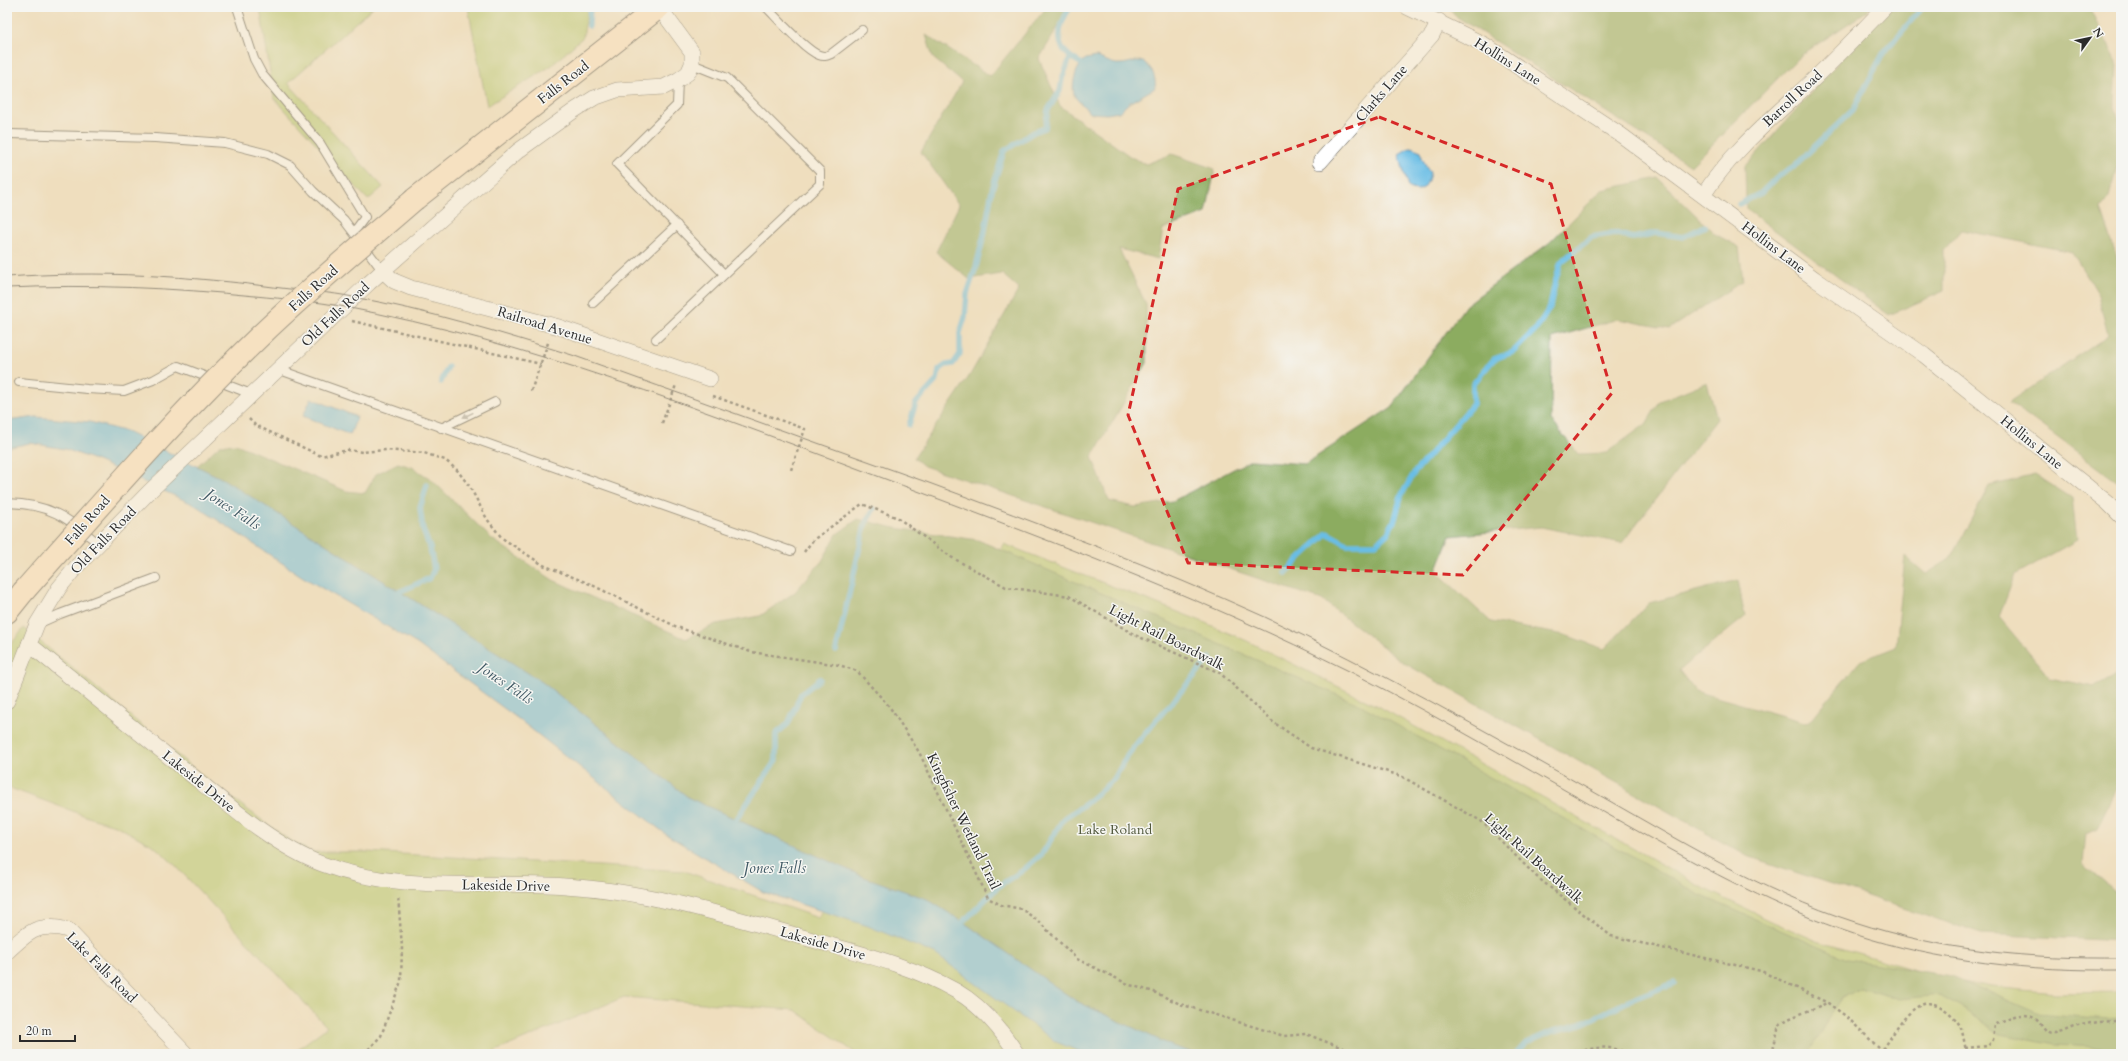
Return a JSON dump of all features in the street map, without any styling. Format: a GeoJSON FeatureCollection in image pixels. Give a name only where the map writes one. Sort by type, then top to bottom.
{"type":"FeatureCollection","features":[{"type":"Feature","properties":{"kind":"main road","name":"Falls Road"},"geometry":{"type":"LineString","coordinates":[[7,612],[110,493],[209,387],[327,274],[415,199],[659,7]]}},
{"type":"Feature","properties":{"kind":"street"},"geometry":{"type":"LineString","coordinates":[[659,7],[689,46],[692,52],[692,64]]}},
{"type":"Feature","properties":{"kind":"street","name":"Hollins Lane"},"geometry":{"type":"LineString","coordinates":[[1407,7],[1484,45],[1622,134],[1704,194],[1815,279],[1924,355],[2108,502],[2121,516]]}},
{"type":"Feature","properties":{"kind":"street","name":"Barroll Road"},"geometry":{"type":"LineString","coordinates":[[1704,194],[1717,174],[1756,131],[1814,78],[1886,7]]}},
{"type":"Feature","properties":{"kind":"street","name":"Clarks Lane"},"geometry":{"type":"LineString","coordinates":[[1320,162],[1432,35],[1439,22]]}},
{"type":"Feature","properties":{"kind":"street","name":"Old Falls Road"},"geometry":{"type":"LineString","coordinates":[[7,701],[37,624],[59,588],[98,542],[382,270],[518,151],[575,110],[594,98],[617,90],[664,87],[678,80],[688,72],[692,64]]}},
{"type":"Feature","properties":{"kind":"street","name":"Railroad Avenue"},"geometry":{"type":"LineString","coordinates":[[382,270],[394,281],[411,288],[559,327],[710,379]]}},
{"type":"Feature","properties":{"kind":"street","name":"Lakeside Drive"},"geometry":{"type":"LineString","coordinates":[[29,644],[221,799],[285,844],[319,863],[336,869],[398,882],[562,885],[616,890],[699,908],[887,962],[937,981],[956,991],[986,1014],[1017,1054]]}},
{"type":"Feature","properties":{"kind":"street","name":"Lake Falls Road"},"geometry":{"type":"LineString","coordinates":[[7,952],[23,936],[37,928],[53,926],[68,930],[186,1054]]}},
{"type":"Feature","properties":{"kind":"lane"},"geometry":{"type":"LineString","coordinates":[[237,7],[254,59],[262,74],[320,143],[364,217],[354,232]]}},
{"type":"Feature","properties":{"kind":"lane"},"geometry":{"type":"LineString","coordinates":[[766,7],[809,49],[818,55],[825,57],[862,30]]}},
{"type":"Feature","properties":{"kind":"lane"},"geometry":{"type":"LineString","coordinates":[[656,339],[820,184],[820,171],[727,78],[692,64]]}},
{"type":"Feature","properties":{"kind":"lane"},"geometry":{"type":"LineString","coordinates":[[678,80],[677,105],[617,164],[724,274]]}},
{"type":"Feature","properties":{"kind":"lane"},"geometry":{"type":"LineString","coordinates":[[10,134],[155,138],[225,143],[268,154],[290,165],[354,232],[382,270]]}},
{"type":"Feature","properties":{"kind":"lane"},"geometry":{"type":"LineString","coordinates":[[593,303],[677,225]]}},
{"type":"Feature","properties":{"kind":"lane"},"geometry":{"type":"LineString","coordinates":[[19,382],[124,391],[153,380],[178,366],[251,394]]}},
{"type":"Feature","properties":{"kind":"lane"},"geometry":{"type":"LineString","coordinates":[[277,369],[791,551]]}},
{"type":"Feature","properties":{"kind":"lane"},"geometry":{"type":"LineString","coordinates":[[441,428],[495,402]]}},
{"type":"Feature","properties":{"kind":"lane"},"geometry":{"type":"LineString","coordinates":[[7,503],[28,504],[54,511],[98,542]]}},
{"type":"Feature","properties":{"kind":"lane"},"geometry":{"type":"LineString","coordinates":[[37,624],[156,578]]}},
{"type":"Feature","properties":{"kind":"path"},"geometry":{"type":"LineString","coordinates":[[347,320],[541,364],[531,391]]}},
{"type":"Feature","properties":{"kind":"path"},"geometry":{"type":"LineString","coordinates":[[662,423],[676,383]]}},
{"type":"Feature","properties":{"kind":"path","name":"Kingfisher Wetland Trail"},"geometry":{"type":"LineString","coordinates":[[255,425],[321,456],[348,450],[362,452],[386,450],[424,453],[445,460],[457,470],[470,487],[487,519],[502,538],[543,565],[590,584],[677,627],[751,652],[839,665],[857,671],[889,706],[919,752],[988,898],[1001,904],[1022,909],[1038,921],[1077,959],[1130,985],[1154,992],[1180,1004],[1284,1036],[1306,1034],[1358,1054]]}},
{"type":"Feature","properties":{"kind":"path","name":"Light Rail Boardwalk"},"geometry":{"type":"LineString","coordinates":[[813,540],[862,504],[898,518],[951,557],[1006,587],[1069,596],[1135,635],[1220,673],[1273,722],[1311,748],[1401,776],[1481,822],[1538,877],[1611,936],[1762,971],[1828,1003]]}},
{"type":"Feature","properties":{"kind":"path"},"geometry":{"type":"LineString","coordinates":[[364,1054],[381,1036],[401,981],[402,947],[398,882]]}},
{"type":"Feature","properties":{"kind":"path"},"geometry":{"type":"LineString","coordinates":[[1880,1054],[1912,1011],[1920,1004],[1928,1002],[1938,1004],[1953,1016],[1960,1025],[1967,1054]]}},
{"type":"Feature","properties":{"kind":"path"},"geometry":{"type":"LineString","coordinates":[[1772,1054],[1779,1025],[1788,1019],[1828,1003],[1847,1017],[1885,1054]]}},
{"type":"Feature","properties":{"kind":"path"},"geometry":{"type":"LineString","coordinates":[[1965,1048],[1988,1046],[1993,1040],[1995,1025],[2010,1017],[2026,1014],[2038,1020],[2046,1031],[2051,1034],[2057,1034],[2077,1026],[2121,1021]]}},
{"type":"Feature","properties":{"kind":"path"},"geometry":{"type":"LineString","coordinates":[[1574,1054],[1598,1046],[1617,1048],[1629,1054]]}},
{"type":"Feature","properties":{"kind":"highlighted area"},"geometry":{"type":"Polygon","coordinates":[[[1379,117],[1551,184],[1612,393],[1463,575],[1188,563],[1128,415],[1178,189],[1379,117]]]}},
{"type":"Feature","properties":{"kind":"green space"},"geometry":{"type":"Polygon","coordinates":[[[260,7],[373,7],[288,83],[383,187],[368,200],[274,98],[260,7]]]}},
{"type":"Feature","properties":{"kind":"green space"},"geometry":{"type":"Polygon","coordinates":[[[468,7],[588,7],[583,37],[551,66],[487,106],[468,7]]]}},
{"type":"Feature","properties":{"kind":"green space"},"geometry":{"type":"Polygon","coordinates":[[[1047,7],[1070,7],[1039,59],[1060,106],[1131,157],[1146,164],[1172,154],[1215,169],[1206,213],[1163,229],[1158,259],[1119,249],[1146,304],[1147,363],[1092,457],[1109,501],[1135,507],[1173,501],[1251,460],[1305,464],[1392,407],[1466,305],[1549,243],[1602,190],[1658,178],[1715,234],[1739,247],[1743,281],[1669,329],[1618,319],[1552,338],[1551,420],[1578,454],[1606,453],[1646,424],[1660,401],[1707,382],[1717,419],[1622,543],[1541,527],[1450,536],[1436,571],[1491,622],[1565,635],[1604,649],[1649,603],[1738,580],[1745,617],[1679,670],[1695,691],[1808,723],[1860,661],[1896,647],[1905,556],[1926,574],[1950,559],[1989,486],[2036,475],[2072,498],[2077,540],[2015,575],[1999,617],[2050,678],[2095,687],[2121,673],[2121,781],[2097,828],[2086,833],[2083,864],[2121,897],[2121,941],[1981,934],[1747,856],[1404,663],[1322,600],[924,466],[914,458],[970,375],[1019,289],[1002,274],[969,279],[936,252],[959,205],[921,152],[962,82],[933,58],[926,35],[990,76],[1047,7]]]}},
{"type":"Feature","properties":{"kind":"green space"},"geometry":{"type":"Polygon","coordinates":[[[1448,7],[1870,7],[1867,11],[1800,56],[1691,166],[1454,15],[1448,7]]]}},
{"type":"Feature","properties":{"kind":"green space"},"geometry":{"type":"Polygon","coordinates":[[[1887,7],[2089,7],[2117,62],[2115,106],[2121,128],[2121,152],[2109,197],[2101,208],[2121,270],[2121,478],[2118,482],[2009,402],[2108,335],[2098,295],[2072,252],[1961,230],[1944,250],[1944,291],[1889,315],[1746,209],[1745,167],[1887,7]]]}},
{"type":"Feature","properties":{"kind":"green space","name":"Lake Roland"},"geometry":{"type":"Polygon","coordinates":[[[236,444],[346,491],[365,493],[376,474],[398,463],[412,467],[431,479],[492,539],[553,580],[686,639],[716,624],[760,616],[795,592],[822,561],[837,534],[858,519],[895,528],[978,540],[1361,705],[1702,896],[1847,959],[1951,976],[2037,1013],[2108,1019],[2121,1018],[2121,1050],[2099,1047],[2055,1045],[2000,1034],[1963,1008],[1940,995],[1899,999],[1860,988],[1843,998],[1828,1019],[1808,1054],[1197,1054],[1172,1046],[1076,1001],[966,924],[927,899],[864,877],[689,798],[542,682],[223,479],[197,466],[220,445],[236,444]]]}},
{"type":"Feature","properties":{"kind":"green space","name":"Lake Roland"},"geometry":{"type":"Polygon","coordinates":[[[1004,544],[1201,621],[1247,641],[1385,710],[1709,891],[1817,941],[1925,973],[1991,987],[2055,993],[2121,992],[2121,1054],[857,1054],[795,1010],[624,997],[489,1054],[291,1054],[327,1027],[175,865],[154,846],[115,825],[94,819],[7,787],[7,649],[24,628],[210,782],[289,840],[311,852],[368,852],[684,871],[818,918],[1004,544]]]}},
{"type":"Feature","properties":{"kind":"water"},"geometry":{"type":"Polygon","coordinates":[[[1096,57],[1117,64],[1136,61],[1145,63],[1154,74],[1155,88],[1129,103],[1119,112],[1107,114],[1090,113],[1075,97],[1073,88],[1075,76],[1079,66],[1086,59],[1096,57]]]}},
{"type":"Feature","properties":{"kind":"water"},"geometry":{"type":"Polygon","coordinates":[[[1411,147],[1421,151],[1422,158],[1430,173],[1427,182],[1420,190],[1408,187],[1399,154],[1411,147]]]}},
{"type":"Feature","properties":{"kind":"water"},"geometry":{"type":"Polygon","coordinates":[[[311,398],[357,417],[350,435],[303,416],[311,398]]]}},
{"type":"Feature","properties":{"kind":"water","name":"Jones Falls"},"geometry":{"type":"Polygon","coordinates":[[[36,417],[90,422],[127,432],[223,479],[542,682],[689,798],[864,877],[927,899],[966,924],[1076,1001],[1172,1046],[1197,1054],[1086,1054],[1056,1042],[935,954],[868,926],[763,892],[667,835],[517,718],[417,644],[303,577],[195,505],[95,460],[65,449],[30,443],[7,448],[7,421],[36,417]]]}},
{"type":"Feature","properties":{"kind":"waterway"},"geometry":{"type":"LineString","coordinates":[[589,26],[590,7]]}},
{"type":"Feature","properties":{"kind":"waterway"},"geometry":{"type":"LineString","coordinates":[[1072,7],[1067,12],[1062,23],[1060,30],[1060,43],[1065,52],[1082,64]]}},
{"type":"Feature","properties":{"kind":"waterway"},"geometry":{"type":"LineString","coordinates":[[1739,204],[1761,193],[1775,179],[1793,167],[1853,110],[1884,52],[1923,7]]}},
{"type":"Feature","properties":{"kind":"waterway"},"geometry":{"type":"LineString","coordinates":[[909,425],[916,403],[937,380],[939,370],[946,365],[953,364],[960,354],[960,333],[965,317],[967,294],[976,267],[985,231],[992,190],[1004,151],[1034,132],[1045,128],[1048,110],[1060,91],[1062,79],[1070,58]]}},
{"type":"Feature","properties":{"kind":"waterway"},"geometry":{"type":"LineString","coordinates":[[1286,573],[1327,533],[1347,544],[1376,544],[1388,533],[1395,519],[1401,496],[1414,473],[1473,404],[1473,384],[1494,359],[1513,352],[1537,328],[1550,307],[1561,262],[1592,237],[1615,233],[1633,238],[1656,233],[1683,237],[1705,226]]}},
{"type":"Feature","properties":{"kind":"waterway"},"geometry":{"type":"LineString","coordinates":[[441,382],[448,367]]}},
{"type":"Feature","properties":{"kind":"waterway"},"geometry":{"type":"LineString","coordinates":[[395,598],[399,592],[430,578],[434,569],[430,548],[423,530],[420,508],[427,485]]}},
{"type":"Feature","properties":{"kind":"waterway"},"geometry":{"type":"LineString","coordinates":[[836,651],[865,525],[874,509]]}},
{"type":"Feature","properties":{"kind":"waterway"},"geometry":{"type":"LineString","coordinates":[[958,927],[1000,885],[1022,871],[1042,854],[1064,818],[1084,805],[1114,779],[1127,756],[1145,733],[1210,658]]}},
{"type":"Feature","properties":{"kind":"waterway"},"geometry":{"type":"LineString","coordinates":[[732,826],[776,760],[776,734],[788,724],[801,694],[820,679]]}},
{"type":"Feature","properties":{"kind":"waterway"},"geometry":{"type":"LineString","coordinates":[[1516,1054],[1526,1043],[1553,1031],[1581,1024],[1633,999],[1674,983]]}},
{"type":"Feature","properties":{"kind":"tram line"},"geometry":{"type":"LineString","coordinates":[[7,277],[76,274],[144,275],[213,280],[335,294],[381,302],[436,315],[572,355],[884,467],[1098,547],[1265,617],[1307,637],[1430,701],[1720,863],[1787,896],[1820,910],[1888,932],[1954,946],[2020,955],[2121,958]]}},
{"type":"Feature","properties":{"kind":"tram line"},"geometry":{"type":"LineString","coordinates":[[7,288],[69,286],[162,289],[224,293],[334,305],[413,321],[480,338],[612,379],[743,426],[1055,543],[1235,618],[1353,673],[1389,692],[1639,832],[1744,888],[1826,924],[1886,944],[1952,958],[1986,963],[2053,969],[2121,970]]}}]}
